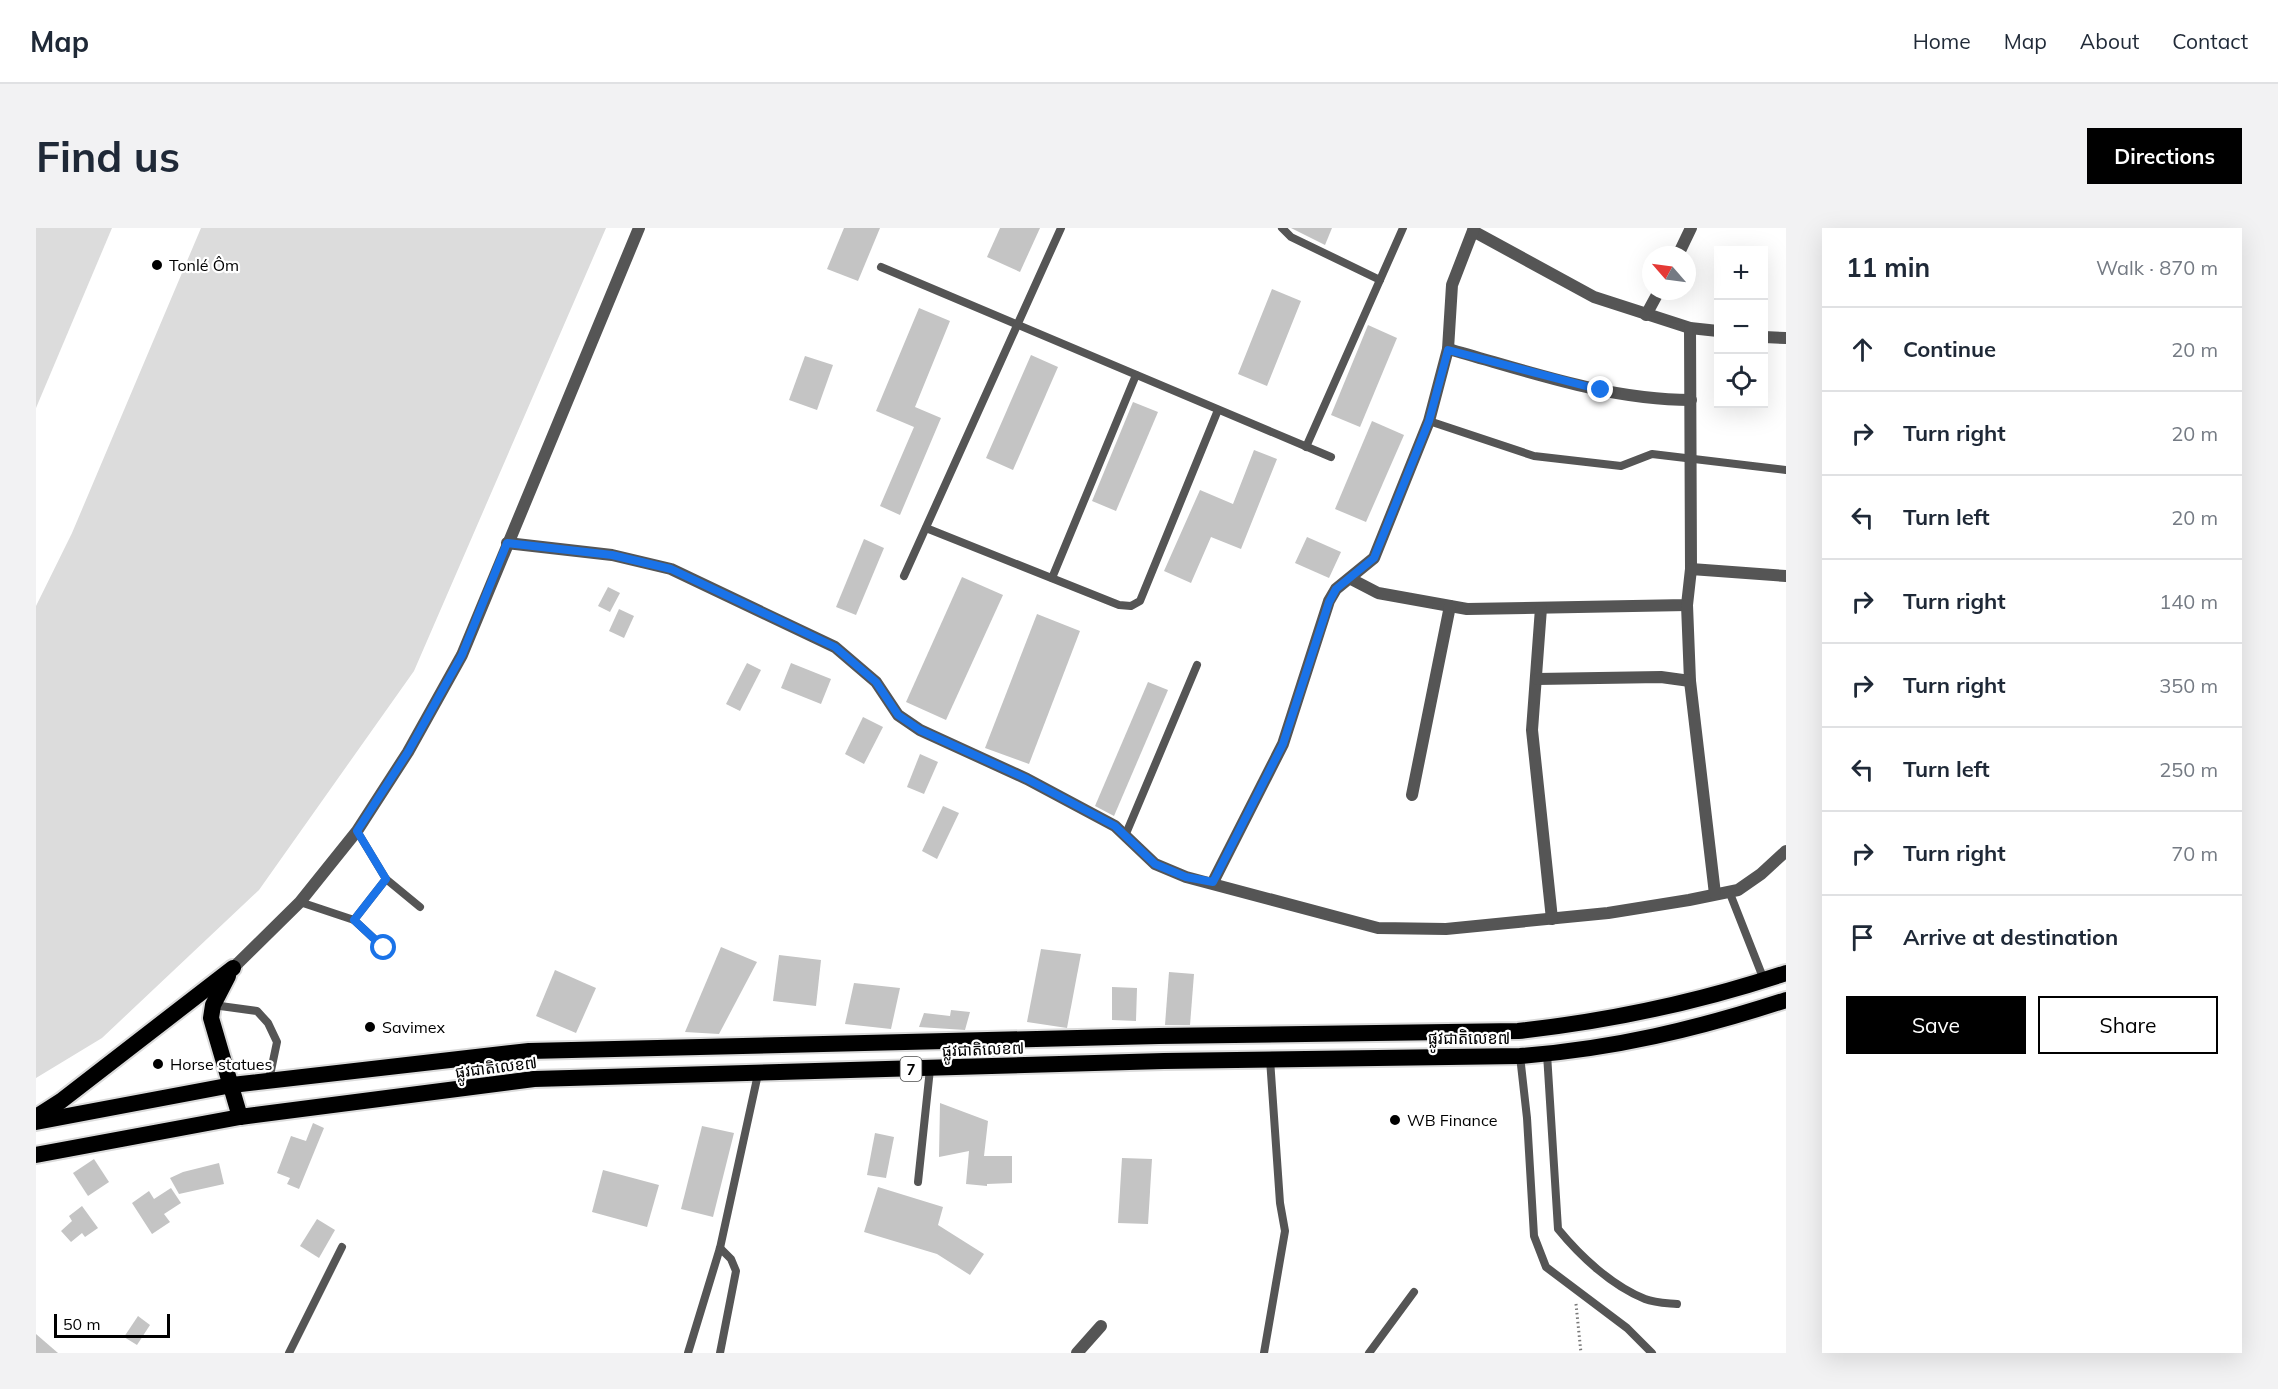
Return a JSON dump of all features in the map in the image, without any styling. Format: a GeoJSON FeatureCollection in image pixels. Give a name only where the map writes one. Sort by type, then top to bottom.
{"type":"FeatureCollection","features":[{"type":"Feature","properties":{"kind":"highway"},"geometry":{"type":"LineString","coordinates":[[233,968],[213,1005],[211,1018],[240,1118]]}},
{"type":"Feature","properties":{"kind":"highway"},"geometry":{"type":"LineString","coordinates":[[36,1117],[61,1101],[233,968]]}},
{"type":"Feature","properties":{"kind":"highway","name":"ផ្លូវជាតិលេខ៧"},"geometry":{"type":"LineString","coordinates":[[36,1122],[232,1085],[529,1051],[1159,1036],[1518,1031],[1571,1025],[1664,1008],[1786,973]]}},
{"type":"Feature","properties":{"kind":"highway","name":"ផ្លូវជាតិលេខ៧"},"geometry":{"type":"LineString","coordinates":[[36,1155],[240,1118],[534,1079],[1164,1061],[1546,1054],[1671,1035],[1786,1000]]}},
{"type":"Feature","properties":{"kind":"highway"},"geometry":{"type":"LineString","coordinates":[[1159,1036],[1164,1061]]}},
{"type":"Feature","properties":{"kind":"highway"},"geometry":{"type":"LineString","coordinates":[[804,1046],[805,1073]]}},
{"type":"Feature","properties":{"kind":"highway"},"geometry":{"type":"LineString","coordinates":[[529,1051],[534,1079]]}},
{"type":"Feature","properties":{"kind":"street"},"geometry":{"type":"LineString","coordinates":[[233,968],[300,902],[357,831],[408,752],[462,655],[639,228]]}},
{"type":"Feature","properties":{"kind":"street"},"geometry":{"type":"LineString","coordinates":[[1682,246],[1691,228]]}},
{"type":"Feature","properties":{"kind":"street"},"geometry":{"type":"LineString","coordinates":[[1213,882],[1283,744],[1329,602],[1336,589],[1374,558],[1429,421],[1448,350],[1452,285],[1473,229],[1594,297],[1690,328],[1714,330]]}},
{"type":"Feature","properties":{"kind":"street"},"geometry":{"type":"LineString","coordinates":[[1646,315],[1654,300]]}},
{"type":"Feature","properties":{"kind":"street"},"geometry":{"type":"LineString","coordinates":[[1690,328],[1693,459],[1691,569],[1687,605],[1690,681],[1715,894]]}},
{"type":"Feature","properties":{"kind":"street"},"geometry":{"type":"LineString","coordinates":[[1768,337],[1786,338]]}},
{"type":"Feature","properties":{"kind":"street"},"geometry":{"type":"LineString","coordinates":[[1448,350],[1601,390],[1651,400],[1691,400]]}},
{"type":"Feature","properties":{"kind":"street"},"geometry":{"type":"LineString","coordinates":[[507,543],[612,555],[671,569],[835,647],[876,682],[898,715],[920,730],[1027,779],[1115,826],[1155,864],[1186,877],[1213,882],[1378,928],[1446,929],[1552,919],[1608,913],[1738,890],[1761,874],[1786,851]]}},
{"type":"Feature","properties":{"kind":"street"},"geometry":{"type":"LineString","coordinates":[[1691,569],[1786,576]]}},
{"type":"Feature","properties":{"kind":"street"},"geometry":{"type":"LineString","coordinates":[[1351,579],[1378,593],[1467,609],[1687,605]]}},
{"type":"Feature","properties":{"kind":"street"},"geometry":{"type":"LineString","coordinates":[[1413,795],[1450,606]]}},
{"type":"Feature","properties":{"kind":"street"},"geometry":{"type":"LineString","coordinates":[[1541,608],[1532,730],[1552,919]]}},
{"type":"Feature","properties":{"kind":"street"},"geometry":{"type":"LineString","coordinates":[[1537,680],[1661,677],[1690,681]]}},
{"type":"Feature","properties":{"kind":"street"},"geometry":{"type":"LineString","coordinates":[[1077,1353],[1101,1326]]}},
{"type":"Feature","properties":{"kind":"lane"},"geometry":{"type":"LineString","coordinates":[[904,576],[1061,228]]}},
{"type":"Feature","properties":{"kind":"lane"},"geometry":{"type":"LineString","coordinates":[[1282,228],[1291,237],[1380,280]]}},
{"type":"Feature","properties":{"kind":"lane"},"geometry":{"type":"LineString","coordinates":[[1306,447],[1403,228]]}},
{"type":"Feature","properties":{"kind":"lane"},"geometry":{"type":"LineString","coordinates":[[881,267],[1331,457]]}},
{"type":"Feature","properties":{"kind":"lane"},"geometry":{"type":"LineString","coordinates":[[1052,578],[1136,375]]}},
{"type":"Feature","properties":{"kind":"lane"},"geometry":{"type":"LineString","coordinates":[[926,528],[1119,605],[1131,606],[1140,601],[1218,410]]}},
{"type":"Feature","properties":{"kind":"lane"},"geometry":{"type":"LineString","coordinates":[[1429,421],[1534,456],[1621,466],[1652,454],[1786,470]]}},
{"type":"Feature","properties":{"kind":"lane"},"geometry":{"type":"LineString","coordinates":[[1125,836],[1197,665]]}},
{"type":"Feature","properties":{"kind":"lane"},"geometry":{"type":"LineString","coordinates":[[357,831],[386,879],[420,907]]}},
{"type":"Feature","properties":{"kind":"lane"},"geometry":{"type":"LineString","coordinates":[[354,920],[386,879]]}},
{"type":"Feature","properties":{"kind":"lane"},"geometry":{"type":"LineString","coordinates":[[1729,891],[1764,980]]}},
{"type":"Feature","properties":{"kind":"lane"},"geometry":{"type":"LineString","coordinates":[[300,902],[354,920],[384,948]]}},
{"type":"Feature","properties":{"kind":"lane"},"geometry":{"type":"LineString","coordinates":[[213,1005],[257,1011],[268,1023],[277,1042],[269,1080]]}},
{"type":"Feature","properties":{"kind":"lane"},"geometry":{"type":"LineString","coordinates":[[1546,1054],[1558,1229],[1572,1246],[1625,1289],[1647,1300],[1677,1304]]}},
{"type":"Feature","properties":{"kind":"lane"},"geometry":{"type":"LineString","coordinates":[[1520,1056],[1527,1118],[1534,1236],[1546,1267],[1627,1328],[1652,1353]]}},
{"type":"Feature","properties":{"kind":"lane"},"geometry":{"type":"LineString","coordinates":[[1264,1353],[1285,1232],[1280,1203],[1270,1059]]}},
{"type":"Feature","properties":{"kind":"lane"},"geometry":{"type":"LineString","coordinates":[[918,1182],[930,1069]]}},
{"type":"Feature","properties":{"kind":"lane"},"geometry":{"type":"LineString","coordinates":[[688,1353],[720,1248],[758,1074]]}},
{"type":"Feature","properties":{"kind":"lane"},"geometry":{"type":"LineString","coordinates":[[289,1353],[342,1247]]}},
{"type":"Feature","properties":{"kind":"lane"},"geometry":{"type":"LineString","coordinates":[[720,1248],[731,1259],[736,1271],[720,1353]]}},
{"type":"Feature","properties":{"kind":"lane"},"geometry":{"type":"LineString","coordinates":[[1369,1353],[1414,1292]]}},
{"type":"Feature","properties":{"kind":"path"},"geometry":{"type":"LineString","coordinates":[[1575,1288],[1581,1353]]}},
{"type":"Feature","properties":{"kind":"shaded area"},"geometry":{"type":"Polygon","coordinates":[[[36,228],[112,228],[36,408],[36,228]]]}},
{"type":"Feature","properties":{"kind":"shaded area"},"geometry":{"type":"Polygon","coordinates":[[[201,228],[606,228],[414,671],[259,890],[102,1038],[36,1078],[36,606],[72,533],[201,228]]]}},
{"type":"Feature","properties":{"kind":"building"},"geometry":{"type":"Polygon","coordinates":[[[844,228],[880,228],[858,281],[827,269],[844,228]]]}},
{"type":"Feature","properties":{"kind":"building"},"geometry":{"type":"Polygon","coordinates":[[[1000,228],[1040,228],[1020,272],[987,257],[1000,228]]]}},
{"type":"Feature","properties":{"kind":"building"},"geometry":{"type":"Polygon","coordinates":[[[1291,228],[1332,228],[1325,245],[1291,228]]]}},
{"type":"Feature","properties":{"kind":"building"},"geometry":{"type":"Polygon","coordinates":[[[1272,289],[1301,301],[1267,386],[1238,374],[1272,289]]]}},
{"type":"Feature","properties":{"kind":"building"},"geometry":{"type":"Polygon","coordinates":[[[919,308],[950,321],[915,407],[941,418],[900,515],[880,506],[914,427],[876,411],[919,308]]]}},
{"type":"Feature","properties":{"kind":"building"},"geometry":{"type":"Polygon","coordinates":[[[1368,325],[1397,338],[1360,427],[1331,415],[1368,325]]]}},
{"type":"Feature","properties":{"kind":"building"},"geometry":{"type":"Polygon","coordinates":[[[1031,355],[1058,367],[1013,470],[986,458],[1031,355]]]}},
{"type":"Feature","properties":{"kind":"building"},"geometry":{"type":"Polygon","coordinates":[[[805,356],[833,365],[817,410],[789,400],[805,356]]]}},
{"type":"Feature","properties":{"kind":"building"},"geometry":{"type":"Polygon","coordinates":[[[1133,402],[1158,412],[1116,511],[1092,501],[1133,402]]]}},
{"type":"Feature","properties":{"kind":"building"},"geometry":{"type":"Polygon","coordinates":[[[1372,421],[1404,435],[1366,522],[1335,509],[1372,421]]]}},
{"type":"Feature","properties":{"kind":"building"},"geometry":{"type":"Polygon","coordinates":[[[1254,450],[1277,459],[1241,549],[1211,537],[1191,583],[1164,571],[1200,490],[1233,504],[1254,450]]]}},
{"type":"Feature","properties":{"kind":"building"},"geometry":{"type":"Polygon","coordinates":[[[1307,537],[1341,552],[1329,578],[1295,563],[1307,537]]]}},
{"type":"Feature","properties":{"kind":"building"},"geometry":{"type":"Polygon","coordinates":[[[864,539],[884,548],[856,615],[836,607],[864,539]]]}},
{"type":"Feature","properties":{"kind":"building"},"geometry":{"type":"Polygon","coordinates":[[[962,577],[1003,595],[946,720],[906,702],[962,577]]]}},
{"type":"Feature","properties":{"kind":"building"},"geometry":{"type":"Polygon","coordinates":[[[608,587],[620,593],[610,612],[598,606],[608,587]]]}},
{"type":"Feature","properties":{"kind":"building"},"geometry":{"type":"Polygon","coordinates":[[[619,609],[634,616],[624,638],[609,631],[619,609]]]}},
{"type":"Feature","properties":{"kind":"building"},"geometry":{"type":"Polygon","coordinates":[[[1037,614],[1080,631],[1029,764],[985,748],[1037,614]]]}},
{"type":"Feature","properties":{"kind":"building"},"geometry":{"type":"Polygon","coordinates":[[[747,663],[761,670],[740,711],[726,704],[747,663]]]}},
{"type":"Feature","properties":{"kind":"building"},"geometry":{"type":"Polygon","coordinates":[[[791,663],[831,679],[821,704],[781,688],[791,663]]]}},
{"type":"Feature","properties":{"kind":"building"},"geometry":{"type":"Polygon","coordinates":[[[1148,682],[1168,690],[1114,816],[1095,806],[1148,682]]]}},
{"type":"Feature","properties":{"kind":"building"},"geometry":{"type":"Polygon","coordinates":[[[863,717],[883,727],[864,764],[845,754],[863,717]]]}},
{"type":"Feature","properties":{"kind":"building"},"geometry":{"type":"Polygon","coordinates":[[[920,754],[938,762],[924,794],[907,787],[920,754]]]}},
{"type":"Feature","properties":{"kind":"building"},"geometry":{"type":"Polygon","coordinates":[[[943,806],[959,813],[937,859],[922,851],[943,806]]]}},
{"type":"Feature","properties":{"kind":"building"},"geometry":{"type":"Polygon","coordinates":[[[721,947],[757,962],[719,1034],[685,1032],[721,947]]]}},
{"type":"Feature","properties":{"kind":"building"},"geometry":{"type":"Polygon","coordinates":[[[1041,949],[1081,954],[1067,1028],[1027,1022],[1041,949]]]}},
{"type":"Feature","properties":{"kind":"building"},"geometry":{"type":"Polygon","coordinates":[[[779,955],[821,960],[816,1006],[773,1001],[779,955]]]}},
{"type":"Feature","properties":{"kind":"building"},"geometry":{"type":"Polygon","coordinates":[[[555,970],[596,988],[576,1033],[536,1016],[555,970]]]}},
{"type":"Feature","properties":{"kind":"building"},"geometry":{"type":"Polygon","coordinates":[[[1169,972],[1194,974],[1190,1025],[1165,1025],[1169,972]]]}},
{"type":"Feature","properties":{"kind":"building"},"geometry":{"type":"Polygon","coordinates":[[[854,983],[900,988],[891,1029],[845,1024],[854,983]]]}},
{"type":"Feature","properties":{"kind":"building"},"geometry":{"type":"Polygon","coordinates":[[[1112,987],[1137,988],[1136,1021],[1112,1020],[1112,987]]]}},
{"type":"Feature","properties":{"kind":"building"},"geometry":{"type":"Polygon","coordinates":[[[951,1010],[970,1012],[965,1030],[919,1027],[924,1013],[950,1016],[951,1010]]]}},
{"type":"Feature","properties":{"kind":"building"},"geometry":{"type":"Polygon","coordinates":[[[940,1103],[988,1121],[984,1156],[1012,1156],[1012,1183],[987,1184],[987,1186],[966,1184],[969,1151],[939,1157],[940,1103]]]}},
{"type":"Feature","properties":{"kind":"building"},"geometry":{"type":"Polygon","coordinates":[[[313,1123],[324,1128],[299,1189],[287,1184],[290,1178],[277,1173],[291,1136],[306,1141],[313,1123]]]}},
{"type":"Feature","properties":{"kind":"building"},"geometry":{"type":"Polygon","coordinates":[[[702,1126],[734,1133],[713,1217],[681,1209],[702,1126]]]}},
{"type":"Feature","properties":{"kind":"building"},"geometry":{"type":"Polygon","coordinates":[[[875,1133],[894,1137],[886,1178],[867,1175],[875,1133]]]}},
{"type":"Feature","properties":{"kind":"building"},"geometry":{"type":"Polygon","coordinates":[[[1122,1158],[1152,1159],[1148,1224],[1118,1223],[1122,1158]]]}},
{"type":"Feature","properties":{"kind":"building"},"geometry":{"type":"Polygon","coordinates":[[[94,1159],[109,1182],[88,1196],[73,1173],[94,1159]]]}},
{"type":"Feature","properties":{"kind":"building"},"geometry":{"type":"Polygon","coordinates":[[[219,1163],[224,1184],[179,1194],[170,1178],[183,1172],[219,1163]]]}},
{"type":"Feature","properties":{"kind":"building"},"geometry":{"type":"Polygon","coordinates":[[[603,1170],[659,1185],[647,1227],[592,1212],[603,1170]]]}},
{"type":"Feature","properties":{"kind":"building"},"geometry":{"type":"Polygon","coordinates":[[[878,1187],[943,1207],[938,1225],[984,1254],[970,1275],[937,1254],[864,1232],[878,1187]]]}},
{"type":"Feature","properties":{"kind":"building"},"geometry":{"type":"Polygon","coordinates":[[[171,1188],[181,1203],[164,1214],[170,1222],[152,1234],[132,1203],[149,1191],[154,1199],[171,1188]]]}},
{"type":"Feature","properties":{"kind":"building"},"geometry":{"type":"Polygon","coordinates":[[[82,1206],[98,1228],[85,1237],[82,1233],[71,1242],[61,1231],[72,1221],[69,1216],[82,1206]]]}},
{"type":"Feature","properties":{"kind":"building"},"geometry":{"type":"Polygon","coordinates":[[[317,1219],[335,1230],[319,1258],[300,1246],[317,1219]]]}},
{"type":"Feature","properties":{"kind":"building"},"geometry":{"type":"Polygon","coordinates":[[[138,1316],[150,1325],[137,1345],[124,1337],[138,1316]]]}},
{"type":"Feature","properties":{"kind":"building"},"geometry":{"type":"Polygon","coordinates":[[[36,1334],[58,1353],[36,1353],[36,1334]]]}},
{"type":"Feature","properties":{"kind":"place","name":"Tonlé Ôm"},"geometry":{"type":"Point","coordinates":[157,265]}},
{"type":"Feature","properties":{"kind":"place","name":"Savimex"},"geometry":{"type":"Point","coordinates":[370,1027]}},
{"type":"Feature","properties":{"kind":"place","name":"Horse statues"},"geometry":{"type":"Point","coordinates":[158,1064]}},
{"type":"Feature","properties":{"kind":"place","name":"WB Finance"},"geometry":{"type":"Point","coordinates":[1395,1120]}},
{"type":"Feature","properties":{"kind":"route"},"geometry":{"type":"LineString","coordinates":[[384,948],[354,920],[386,879],[357,831],[408,752],[462,655],[507,543],[612,555],[671,569],[835,647],[876,682],[898,715],[920,730],[1027,779],[1115,826],[1155,864],[1186,877],[1213,882],[1283,744],[1329,602],[1336,589],[1374,558],[1429,421],[1448,350],[1601,390]]}}]}
